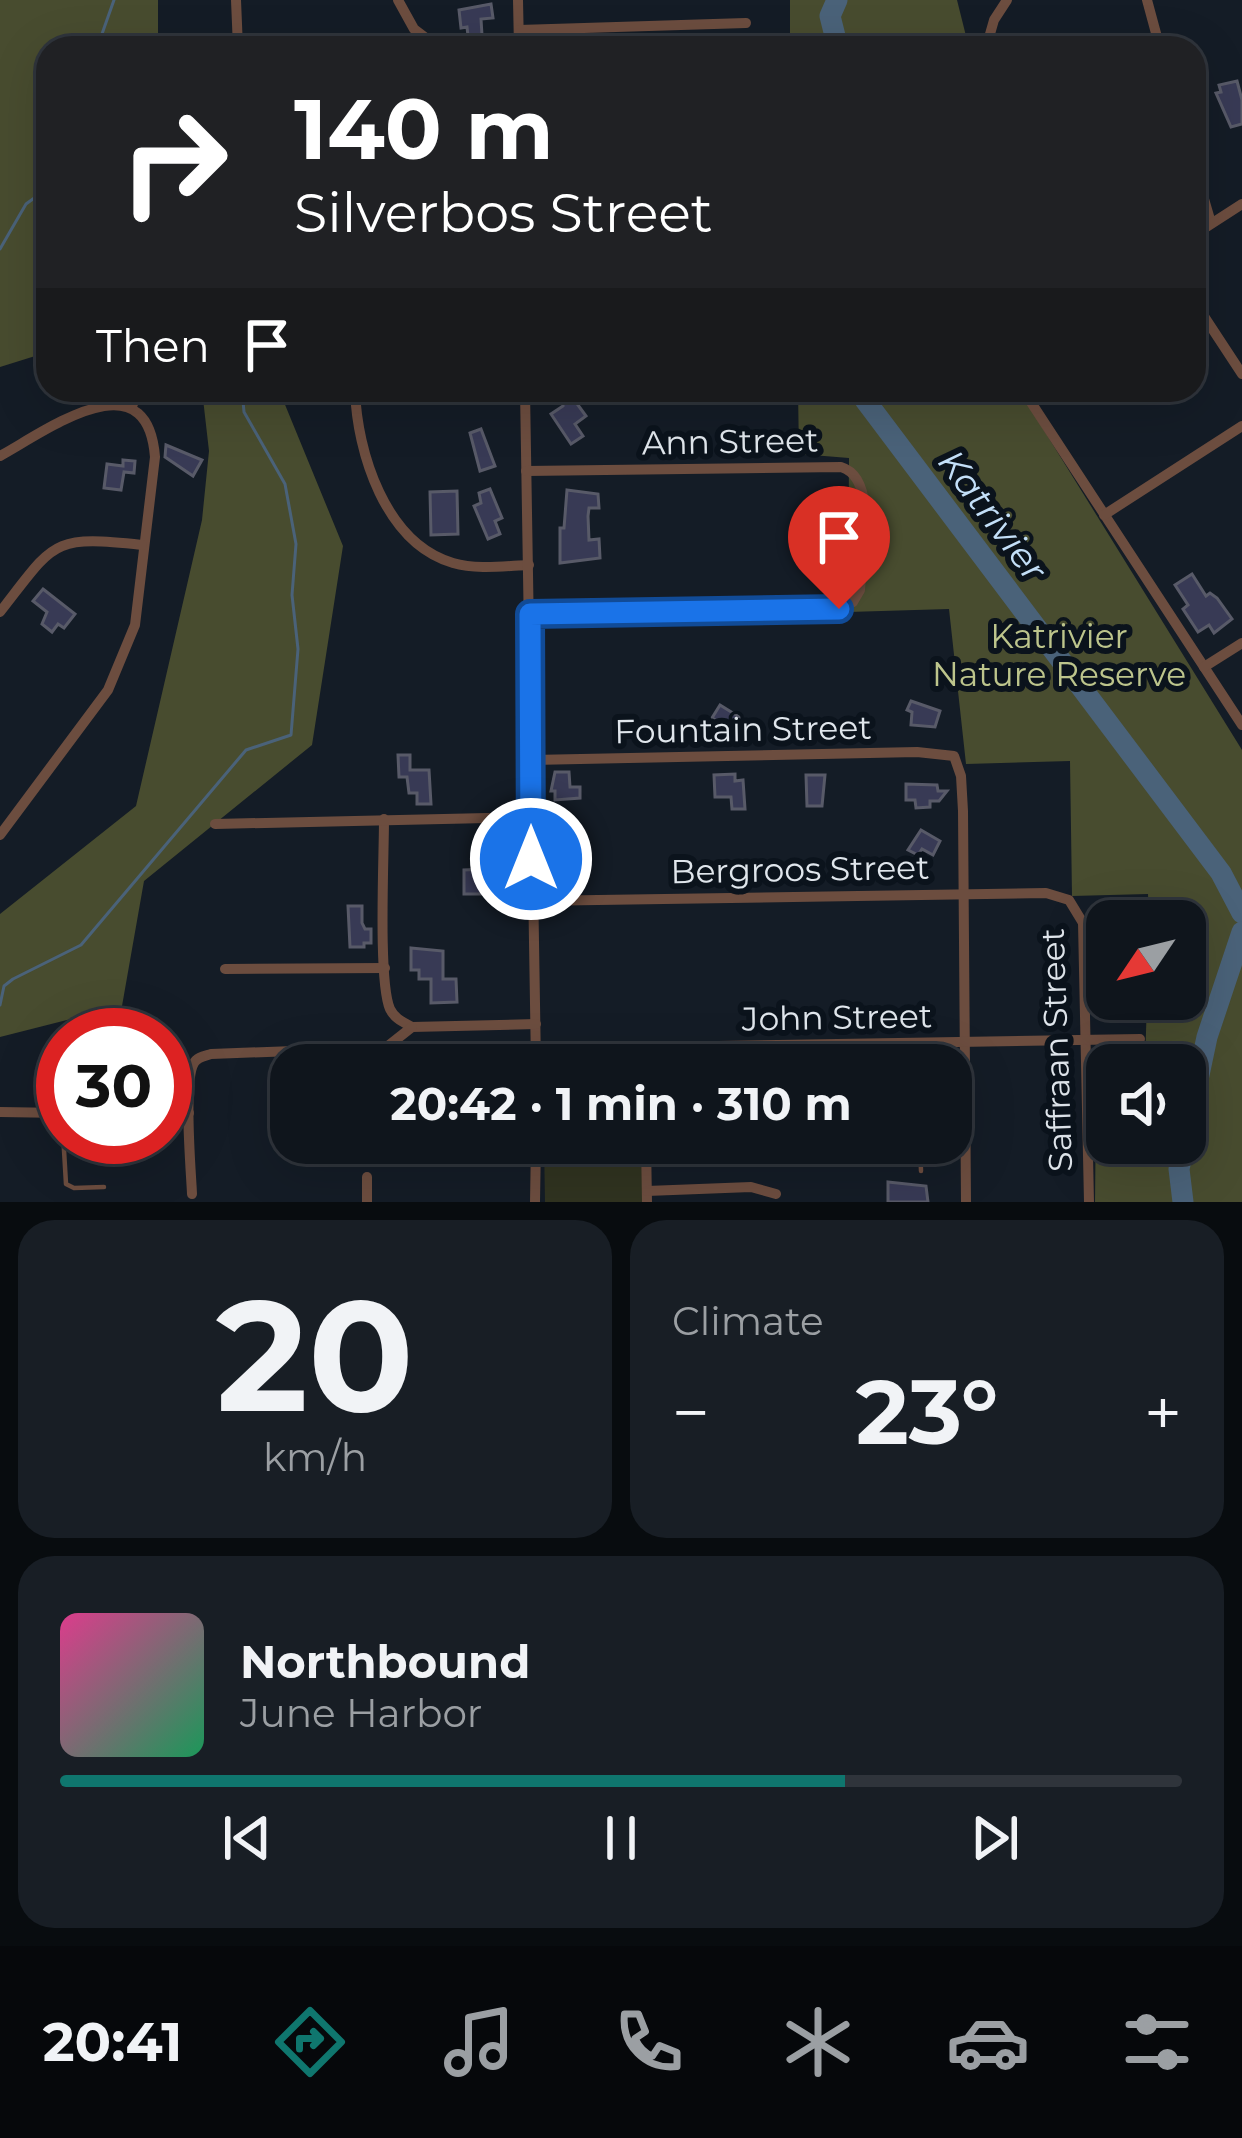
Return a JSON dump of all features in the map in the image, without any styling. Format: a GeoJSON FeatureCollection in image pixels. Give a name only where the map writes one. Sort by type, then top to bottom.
{"type":"FeatureCollection","features":[{"type":"Feature","properties":{"kind":"street"},"geometry":{"type":"LineString","coordinates":[[236,0],[238,36]]}},
{"type":"Feature","properties":{"kind":"street"},"geometry":{"type":"LineString","coordinates":[[398,0],[423,36]]}},
{"type":"Feature","properties":{"kind":"street"},"geometry":{"type":"LineString","coordinates":[[518,0],[519,36]]}},
{"type":"Feature","properties":{"kind":"street"},"geometry":{"type":"LineString","coordinates":[[989,36],[1007,0]]}},
{"type":"Feature","properties":{"kind":"street"},"geometry":{"type":"LineString","coordinates":[[1147,0],[1157,36]]}},
{"type":"Feature","properties":{"kind":"street"},"geometry":{"type":"LineString","coordinates":[[519,30],[746,23]]}},
{"type":"Feature","properties":{"kind":"street"},"geometry":{"type":"LineString","coordinates":[[1206,226],[1242,204]]}},
{"type":"Feature","properties":{"kind":"street"},"geometry":{"type":"LineString","coordinates":[[1206,208],[1210,223]]}},
{"type":"Feature","properties":{"kind":"street"},"geometry":{"type":"LineString","coordinates":[[1206,319],[1242,374]]}},
{"type":"Feature","properties":{"kind":"street"},"geometry":{"type":"LineString","coordinates":[[357,402],[364,454],[406,531],[432,553],[455,563],[529,565]]}},
{"type":"Feature","properties":{"kind":"street"},"geometry":{"type":"LineString","coordinates":[[525,402],[536,1044]]}},
{"type":"Feature","properties":{"kind":"street"},"geometry":{"type":"LineString","coordinates":[[1031,402],[1242,725]]}},
{"type":"Feature","properties":{"kind":"street"},"geometry":{"type":"LineString","coordinates":[[0,456],[92,407],[116,404],[133,412],[148,430],[154,452],[134,625],[108,690],[0,835]]}},
{"type":"Feature","properties":{"kind":"street"},"geometry":{"type":"LineString","coordinates":[[1104,515],[1242,426]]}},
{"type":"Feature","properties":{"kind":"street","name":"Ann Street"},"geometry":{"type":"LineString","coordinates":[[526,472],[813,466],[850,470],[864,493],[860,590],[854,602],[839,609],[530,614]]}},
{"type":"Feature","properties":{"kind":"street"},"geometry":{"type":"LineString","coordinates":[[0,612],[42,559],[63,545],[83,539],[142,545]]}},
{"type":"Feature","properties":{"kind":"street"},"geometry":{"type":"LineString","coordinates":[[1204,667],[1242,643]]}},
{"type":"Feature","properties":{"kind":"street","name":"Fountain Street"},"geometry":{"type":"LineString","coordinates":[[532,760],[917,752],[954,756],[961,776],[964,894]]}},
{"type":"Feature","properties":{"kind":"street"},"geometry":{"type":"LineString","coordinates":[[215,824],[530,817]]}},
{"type":"Feature","properties":{"kind":"street"},"geometry":{"type":"LineString","coordinates":[[384,819],[385,968],[390,1010],[412,1027]]}},
{"type":"Feature","properties":{"kind":"street","name":"Bergroos Street"},"geometry":{"type":"LineString","coordinates":[[531,901],[1046,893],[1069,900]]}},
{"type":"Feature","properties":{"kind":"street"},"geometry":{"type":"LineString","coordinates":[[964,894],[964,1042]]}},
{"type":"Feature","properties":{"kind":"street","name":"Saffraan Street"},"geometry":{"type":"LineString","coordinates":[[1069,900],[1083,923],[1088,1202]]}},
{"type":"Feature","properties":{"kind":"street"},"geometry":{"type":"LineString","coordinates":[[225,969],[385,968]]}},
{"type":"Feature","properties":{"kind":"street"},"geometry":{"type":"LineString","coordinates":[[192,1078],[193,1066],[204,1056],[374,1048],[388,1046],[412,1027],[536,1024]]}},
{"type":"Feature","properties":{"kind":"street","name":"John Street"},"geometry":{"type":"LineString","coordinates":[[836,1044],[1139,1039]]}},
{"type":"Feature","properties":{"kind":"street"},"geometry":{"type":"LineString","coordinates":[[0,1112],[36,1113]]}},
{"type":"Feature","properties":{"kind":"street"},"geometry":{"type":"LineString","coordinates":[[191,1164],[192,1193]]}},
{"type":"Feature","properties":{"kind":"street"},"geometry":{"type":"LineString","coordinates":[[536,1164],[536,1202]]}},
{"type":"Feature","properties":{"kind":"street"},"geometry":{"type":"LineString","coordinates":[[646,1164],[647,1197],[751,1187],[776,1194]]}},
{"type":"Feature","properties":{"kind":"street"},"geometry":{"type":"LineString","coordinates":[[963,1164],[966,1202]]}},
{"type":"Feature","properties":{"kind":"street"},"geometry":{"type":"LineString","coordinates":[[367,1177],[367,1202]]}},
{"type":"Feature","properties":{"kind":"lane"},"geometry":{"type":"LineString","coordinates":[[133,412],[137,402]]}},
{"type":"Feature","properties":{"kind":"lane"},"geometry":{"type":"LineString","coordinates":[[65,1164],[66,1184],[104,1187]]}},
{"type":"Feature","properties":{"kind":"lane"},"geometry":{"type":"LineString","coordinates":[[921,1164],[921,1171]]}},
{"type":"Feature","properties":{"kind":"green space"},"geometry":{"type":"Polygon","coordinates":[[[0,0],[158,0],[158,36],[36,36],[36,356],[0,367],[0,0]]]}},
{"type":"Feature","properties":{"kind":"green space"},"geometry":{"type":"Polygon","coordinates":[[[790,0],[957,0],[966,36],[790,36],[790,0]]]}},
{"type":"Feature","properties":{"kind":"green space"},"geometry":{"type":"Polygon","coordinates":[[[203,402],[284,402],[343,546],[312,745],[144,881],[122,1006],[36,1008],[36,1028],[0,1037],[0,914],[136,806],[202,520],[209,451],[203,402]]]}},
{"type":"Feature","properties":{"kind":"green space","name":"Katrivier Nature Reserve"},"geometry":{"type":"Polygon","coordinates":[[[798,402],[1026,402],[1242,750],[1242,1202],[1095,1202],[1095,1164],[1206,1164],[1206,1044],[1146,1044],[1146,1020],[1206,1020],[1206,900],[1148,900],[1148,894],[1072,896],[1070,761],[966,764],[949,609],[848,612],[849,458],[799,454],[798,402]]]}},
{"type":"Feature","properties":{"kind":"green space"},"geometry":{"type":"Polygon","coordinates":[[[544,1164],[642,1164],[643,1202],[545,1202],[544,1164]]]}},
{"type":"Feature","properties":{"kind":"building"},"geometry":{"type":"Polygon","coordinates":[[[491,4],[493,18],[481,19],[482,35],[468,36],[467,27],[461,28],[459,10],[491,4]]]}},
{"type":"Feature","properties":{"kind":"building"},"geometry":{"type":"Polygon","coordinates":[[[1237,81],[1242,124],[1231,127],[1216,93],[1221,92],[1219,85],[1237,81]]]}},
{"type":"Feature","properties":{"kind":"building"},"geometry":{"type":"Polygon","coordinates":[[[563,402],[576,402],[586,416],[575,424],[583,436],[571,444],[551,414],[563,402]]]}},
{"type":"Feature","properties":{"kind":"building"},"geometry":{"type":"Polygon","coordinates":[[[481,429],[495,466],[480,471],[470,433],[481,429]]]}},
{"type":"Feature","properties":{"kind":"building"},"geometry":{"type":"Polygon","coordinates":[[[166,445],[202,460],[193,476],[165,457],[166,445]]]}},
{"type":"Feature","properties":{"kind":"building"},"geometry":{"type":"Polygon","coordinates":[[[123,460],[135,461],[134,473],[124,472],[121,490],[104,488],[107,464],[123,466],[123,460]]]}},
{"type":"Feature","properties":{"kind":"building"},"geometry":{"type":"Polygon","coordinates":[[[490,489],[502,518],[495,521],[500,534],[488,539],[474,506],[481,503],[479,493],[490,489]]]}},
{"type":"Feature","properties":{"kind":"building"},"geometry":{"type":"Polygon","coordinates":[[[567,490],[598,494],[599,508],[589,508],[588,516],[589,540],[599,539],[600,558],[560,563],[567,490]]]}},
{"type":"Feature","properties":{"kind":"building"},"geometry":{"type":"Polygon","coordinates":[[[457,491],[458,534],[431,535],[430,492],[457,491]]]}},
{"type":"Feature","properties":{"kind":"building"},"geometry":{"type":"Polygon","coordinates":[[[1192,574],[1206,596],[1210,593],[1217,598],[1232,619],[1214,633],[1209,625],[1198,632],[1183,609],[1188,605],[1175,585],[1192,574]]]}},
{"type":"Feature","properties":{"kind":"building"},"geometry":{"type":"Polygon","coordinates":[[[43,589],[75,614],[64,628],[58,624],[52,632],[42,624],[47,612],[33,601],[43,589]]]}},
{"type":"Feature","properties":{"kind":"building"},"geometry":{"type":"Polygon","coordinates":[[[911,701],[940,711],[935,727],[911,725],[912,712],[907,710],[911,701]]]}},
{"type":"Feature","properties":{"kind":"building"},"geometry":{"type":"Polygon","coordinates":[[[720,705],[749,723],[742,734],[712,718],[720,705]]]}},
{"type":"Feature","properties":{"kind":"building"},"geometry":{"type":"Polygon","coordinates":[[[398,755],[410,755],[410,770],[429,770],[431,804],[417,804],[417,793],[409,793],[407,777],[399,777],[398,755]]]}},
{"type":"Feature","properties":{"kind":"building"},"geometry":{"type":"Polygon","coordinates":[[[555,772],[569,772],[570,787],[580,787],[580,798],[555,800],[555,791],[551,791],[555,772]]]}},
{"type":"Feature","properties":{"kind":"building"},"geometry":{"type":"Polygon","coordinates":[[[735,774],[735,781],[743,780],[745,809],[732,809],[731,797],[715,797],[714,775],[735,774]]]}},
{"type":"Feature","properties":{"kind":"building"},"geometry":{"type":"Polygon","coordinates":[[[806,775],[825,775],[822,806],[807,806],[806,775]]]}},
{"type":"Feature","properties":{"kind":"building"},"geometry":{"type":"Polygon","coordinates":[[[906,784],[937,785],[938,791],[947,791],[939,801],[930,801],[930,807],[916,808],[915,800],[906,800],[906,784]]]}},
{"type":"Feature","properties":{"kind":"building"},"geometry":{"type":"Polygon","coordinates":[[[921,830],[940,841],[933,855],[922,849],[918,855],[908,850],[921,830]]]}},
{"type":"Feature","properties":{"kind":"building"},"geometry":{"type":"Polygon","coordinates":[[[486,869],[486,875],[492,875],[494,894],[464,894],[464,870],[486,869]]]}},
{"type":"Feature","properties":{"kind":"building"},"geometry":{"type":"Polygon","coordinates":[[[348,906],[362,906],[362,923],[371,929],[371,943],[364,947],[350,947],[348,906]]]}},
{"type":"Feature","properties":{"kind":"building"},"geometry":{"type":"Polygon","coordinates":[[[411,948],[443,951],[443,979],[456,979],[457,1002],[431,1003],[431,979],[419,979],[419,970],[411,970],[411,948]]]}},
{"type":"Feature","properties":{"kind":"building"},"geometry":{"type":"Polygon","coordinates":[[[888,1182],[926,1186],[928,1202],[888,1202],[888,1182]]]}},
{"type":"Feature","properties":{"kind":"waterway"},"geometry":{"type":"LineString","coordinates":[[101,36],[114,0]]}},
{"type":"Feature","properties":{"kind":"waterway","name":"Katrivier"},"geometry":{"type":"LineString","coordinates":[[835,36],[830,16],[837,0]]}},
{"type":"Feature","properties":{"kind":"waterway"},"geometry":{"type":"LineString","coordinates":[[0,249],[26,204],[36,197]]}},
{"type":"Feature","properties":{"kind":"waterway"},"geometry":{"type":"LineString","coordinates":[[0,1005],[4,986],[13,979],[81,945],[246,750],[291,735],[298,649],[292,595],[296,544],[285,484],[244,412],[243,402]]}},
{"type":"Feature","properties":{"kind":"waterway","name":"Katrivier"},"geometry":{"type":"LineString","coordinates":[[867,402],[1221,873],[1242,913]]}},
{"type":"Feature","properties":{"kind":"waterway","name":"Katrivier"},"geometry":{"type":"LineString","coordinates":[[1206,1044],[1242,932]]}},
{"type":"Feature","properties":{"kind":"waterway","name":"Katrivier"},"geometry":{"type":"LineString","coordinates":[[1180,1164],[1183,1202]]}},
{"type":"Feature","properties":{"kind":"route"},"geometry":{"type":"LineString","coordinates":[[531,859],[530,614],[839,609]]}}]}
